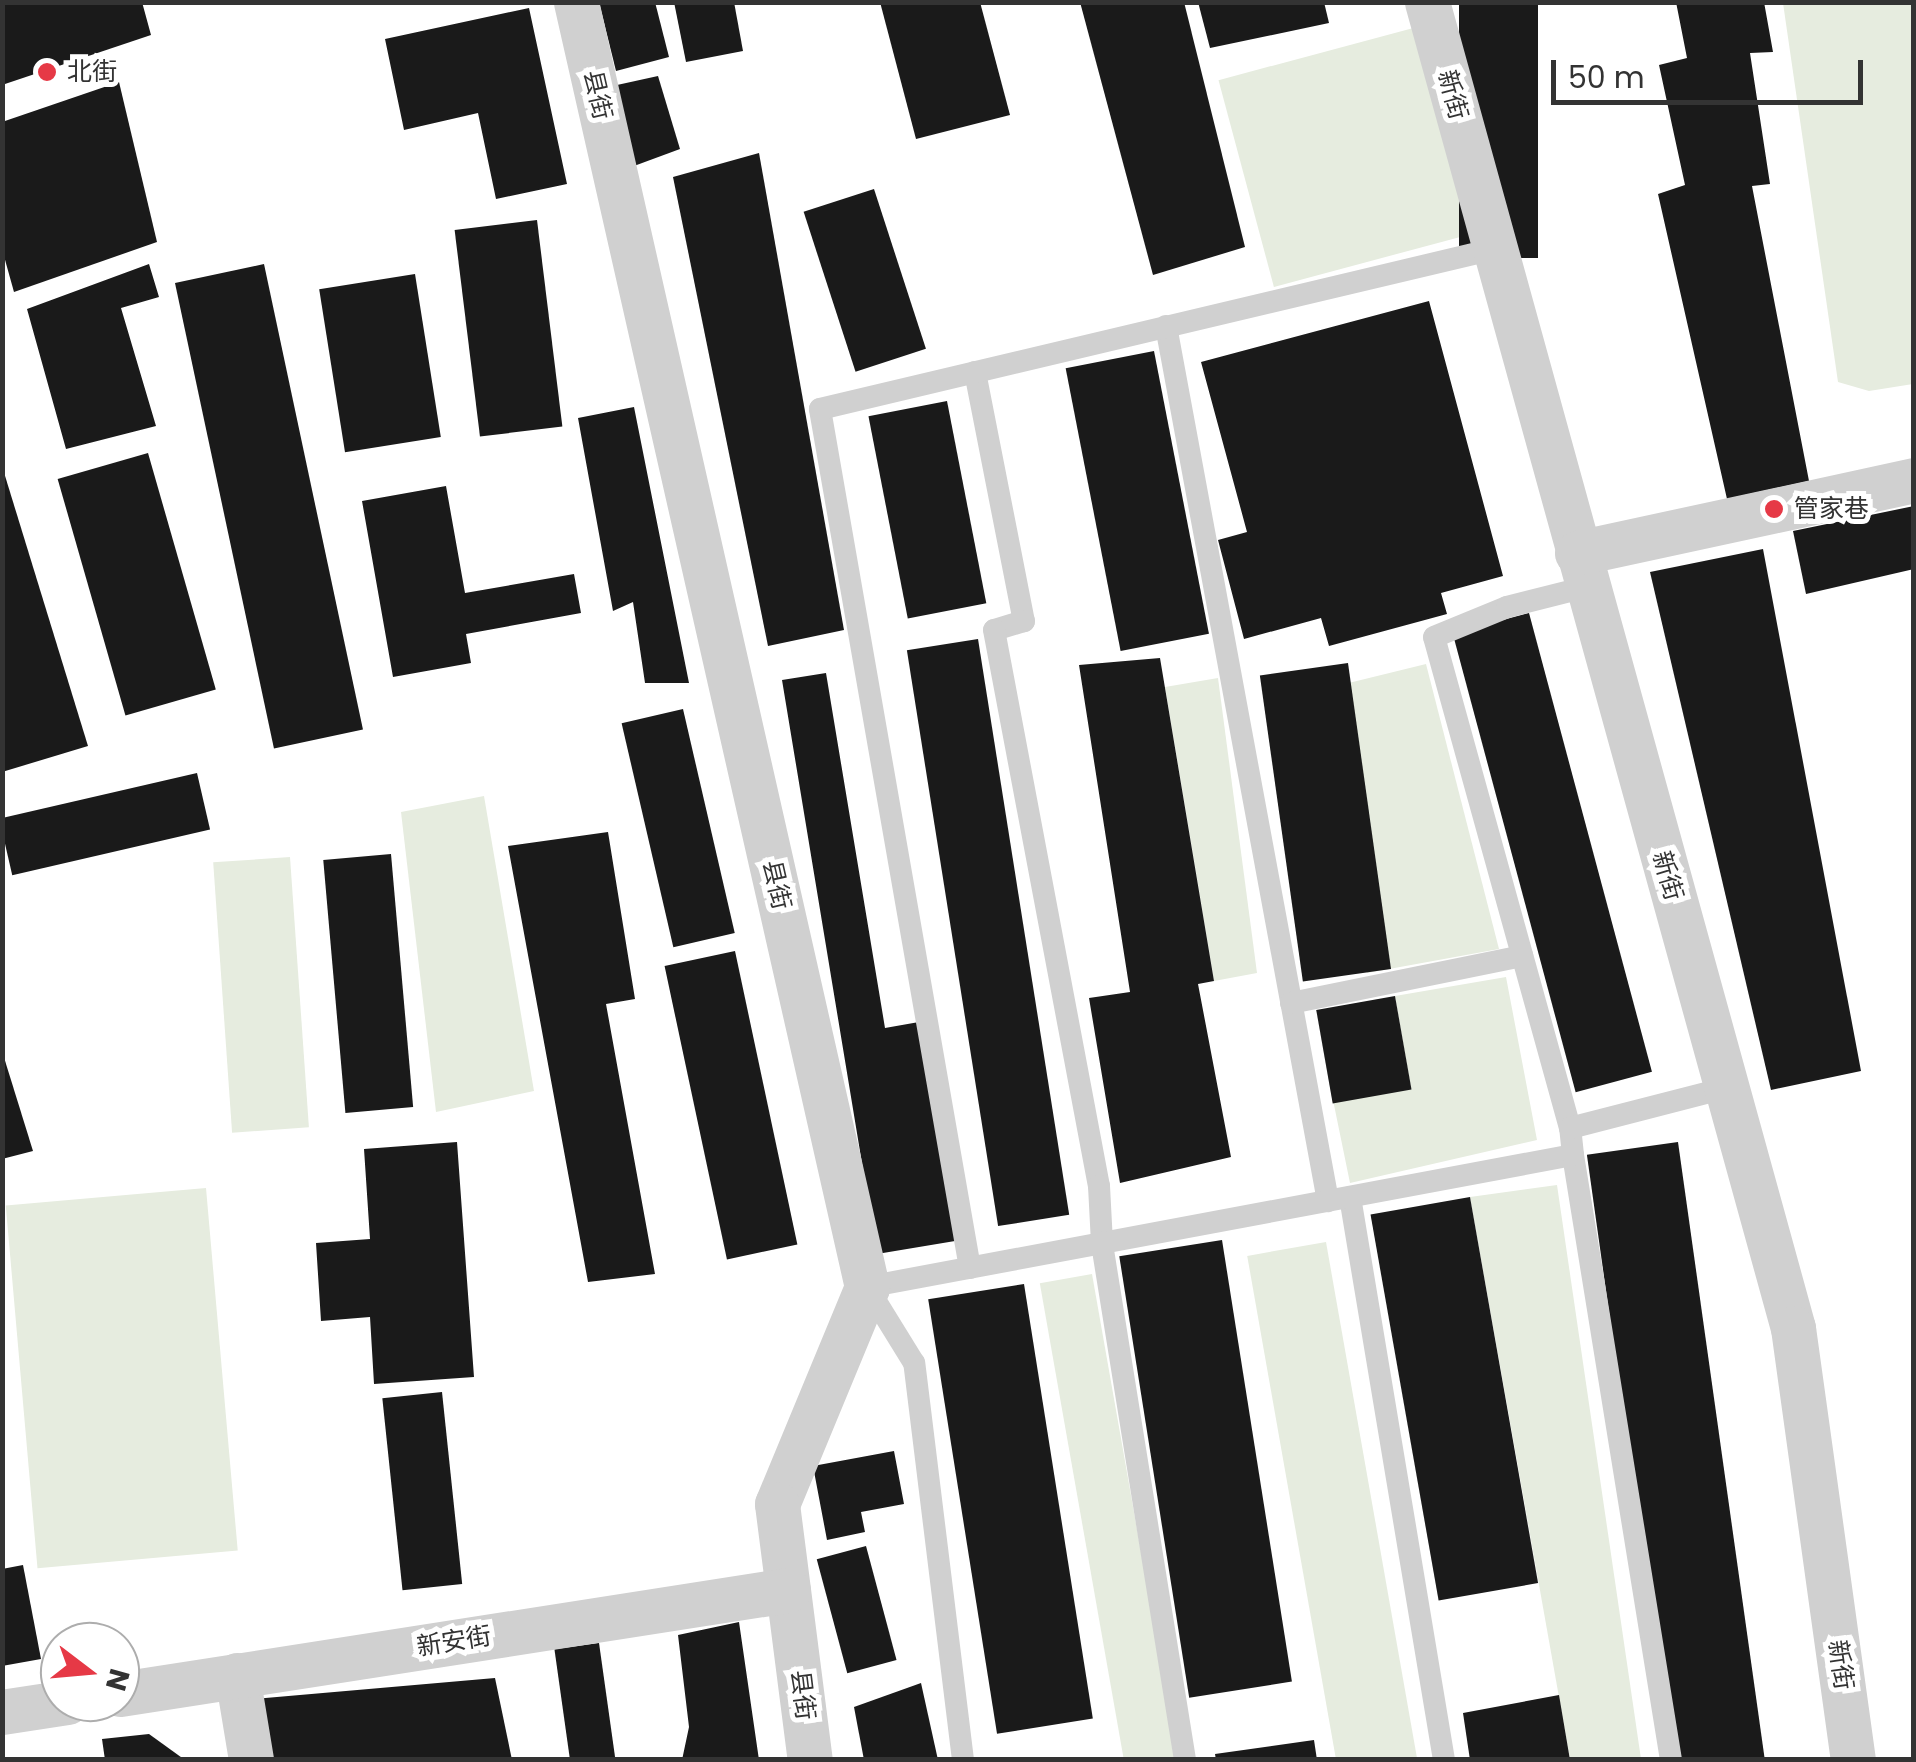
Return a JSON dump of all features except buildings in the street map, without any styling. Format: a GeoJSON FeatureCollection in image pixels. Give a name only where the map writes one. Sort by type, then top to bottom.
{"type":"FeatureCollection","features":[{"type":"Feature","properties":{"kind":"street","name":"县街"},"geometry":{"type":"LineString","coordinates":[[576,2],[866,1287],[777,1504],[810,1760]]}},
{"type":"Feature","properties":{"kind":"street","name":"新街"},"geometry":{"type":"LineString","coordinates":[[1426,2],[1793,1328],[1853,1760]]}},
{"type":"Feature","properties":{"kind":"street"},"geometry":{"type":"LineString","coordinates":[[1582,570],[1914,480]]}},
{"type":"Feature","properties":{"kind":"street","name":"新安街"},"geometry":{"type":"LineString","coordinates":[[140,1691],[788,1590]]}},
{"type":"Feature","properties":{"kind":"street"},"geometry":{"type":"LineString","coordinates":[[238,1676],[251,1760]]}},
{"type":"Feature","properties":{"kind":"street"},"geometry":{"type":"LineString","coordinates":[[2,1712],[40,1706]]}},
{"type":"Feature","properties":{"kind":"lane"},"geometry":{"type":"LineString","coordinates":[[970,1268],[820,409],[1494,249]]}},
{"type":"Feature","properties":{"kind":"lane"},"geometry":{"type":"LineString","coordinates":[[1166,326],[1291,1003],[1339,1199],[1444,1760]]}},
{"type":"Feature","properties":{"kind":"lane"},"geometry":{"type":"LineString","coordinates":[[975,372],[1024,621],[994,630],[1100,1186],[1102,1244],[1185,1760]]}},
{"type":"Feature","properties":{"kind":"lane"},"geometry":{"type":"LineString","coordinates":[[1582,570],[1434,637],[1570,1128],[1670,1760]]}},
{"type":"Feature","properties":{"kind":"lane"},"geometry":{"type":"LineString","coordinates":[[1291,1003],[1522,956]]}},
{"type":"Feature","properties":{"kind":"lane"},"geometry":{"type":"LineString","coordinates":[[1570,1128],[1726,1088]]}},
{"type":"Feature","properties":{"kind":"lane"},"geometry":{"type":"LineString","coordinates":[[964,1760],[914,1364],[866,1287],[1573,1156]]}},
{"type":"Feature","properties":{"kind":"shaded area"},"geometry":{"type":"Polygon","coordinates":[[[1783,3],[1913,3],[1913,384],[1869,391],[1838,382],[1783,3]]]}},
{"type":"Feature","properties":{"kind":"shaded area"},"geometry":{"type":"Polygon","coordinates":[[[1432,23],[1487,230],[1274,287],[1219,80],[1432,23]]]}},
{"type":"Feature","properties":{"kind":"shaded area"},"geometry":{"type":"Polygon","coordinates":[[[1426,664],[1499,949],[1367,973],[1312,692],[1426,664]]]}},
{"type":"Feature","properties":{"kind":"shaded area"},"geometry":{"type":"Polygon","coordinates":[[[1218,678],[1257,973],[1214,981],[1165,687],[1218,678]]]}},
{"type":"Feature","properties":{"kind":"shaded area"},"geometry":{"type":"Polygon","coordinates":[[[484,796],[534,1091],[436,1112],[401,812],[484,796]]]}},
{"type":"Feature","properties":{"kind":"shaded area"},"geometry":{"type":"Polygon","coordinates":[[[290,857],[309,1127],[232,1133],[213,862],[290,857]]]}},
{"type":"Feature","properties":{"kind":"shaded area"},"geometry":{"type":"Polygon","coordinates":[[[1506,977],[1537,1140],[1350,1183],[1333,1100],[1411,1089],[1395,996],[1506,977]]]}},
{"type":"Feature","properties":{"kind":"shaded area"},"geometry":{"type":"Polygon","coordinates":[[[1557,1185],[1641,1759],[1570,1759],[1470,1197],[1557,1185]]]}},
{"type":"Feature","properties":{"kind":"shaded area"},"geometry":{"type":"Polygon","coordinates":[[[206,1188],[238,1551],[37,1568],[6,1206],[206,1188]]]}},
{"type":"Feature","properties":{"kind":"shaded area"},"geometry":{"type":"Polygon","coordinates":[[[1326,1242],[1417,1758],[1336,1760],[1247,1256],[1326,1242]]]}},
{"type":"Feature","properties":{"kind":"shaded area"},"geometry":{"type":"Polygon","coordinates":[[[1092,1274],[1177,1759],[1124,1760],[1040,1283],[1092,1274]]]}},
{"type":"Feature","properties":{"kind":"place","name":"北街"},"geometry":{"type":"Point","coordinates":[47,72]}},
{"type":"Feature","properties":{"kind":"place","name":"管家巷"},"geometry":{"type":"Point","coordinates":[1774,509]}}]}
